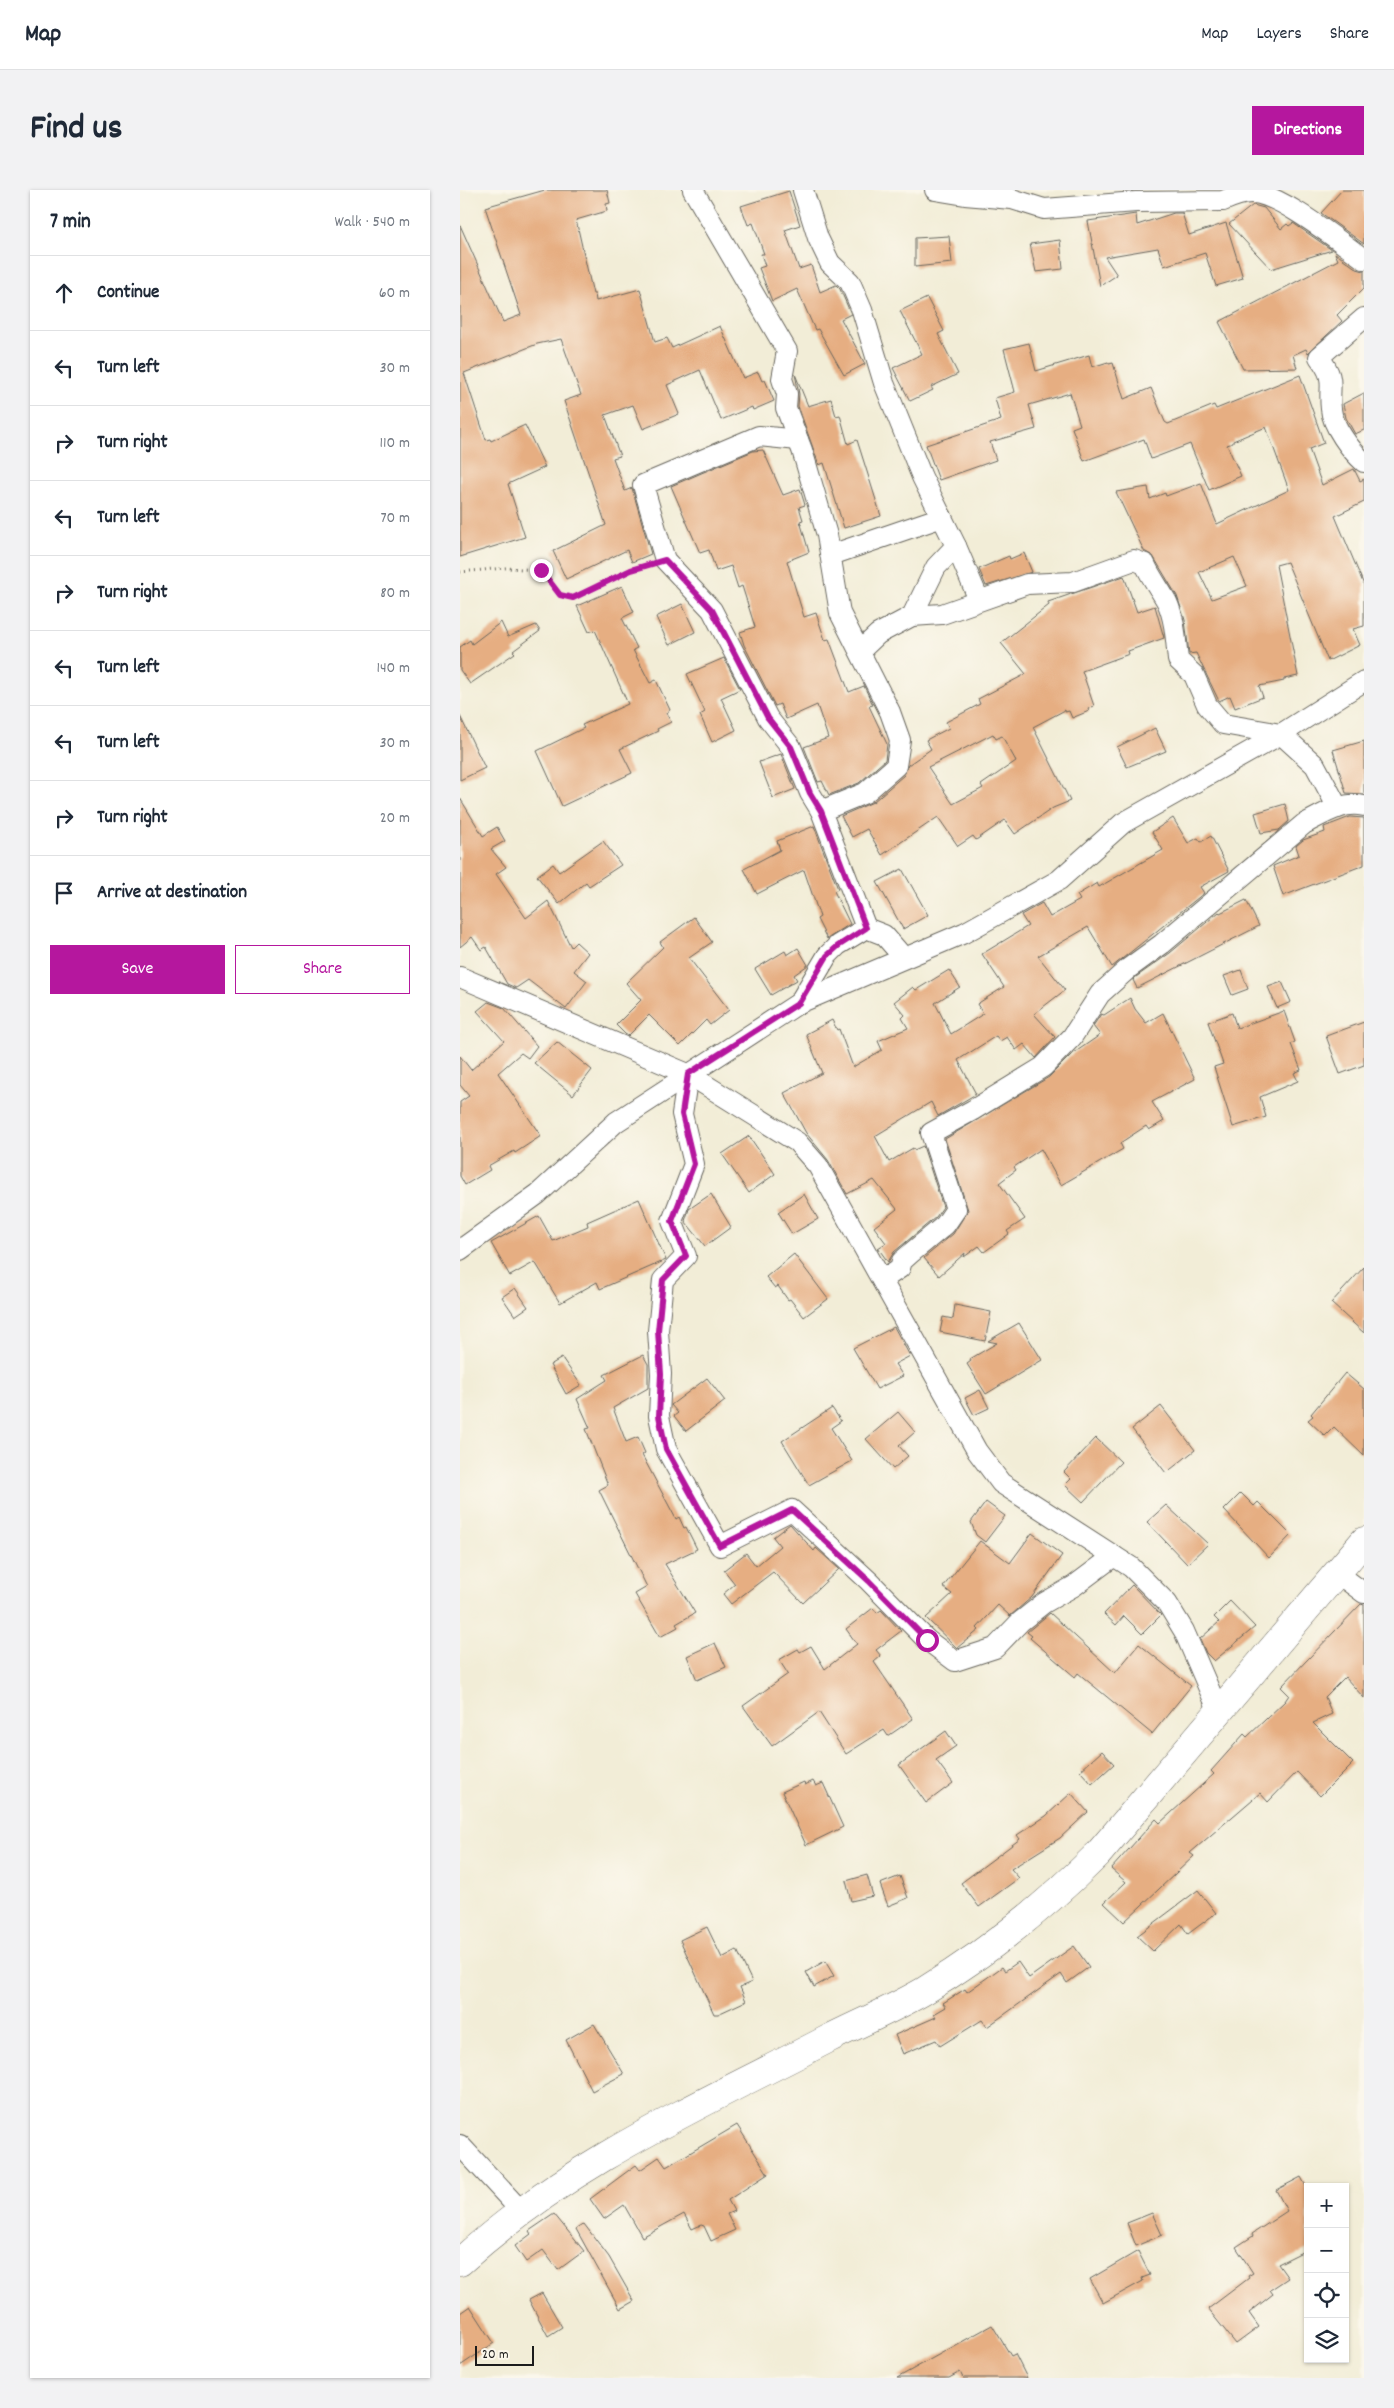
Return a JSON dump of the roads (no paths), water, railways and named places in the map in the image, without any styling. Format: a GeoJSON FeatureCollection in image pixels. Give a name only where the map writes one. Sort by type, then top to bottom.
{"type":"FeatureCollection","features":[{"type":"Feature","properties":{"kind":"main road"},"geometry":{"type":"LineString","coordinates":[[460,2262],[521,2211],[618,2147],[921,1992],[995,1944],[1062,1890],[1098,1854],[1364,1541]]}},
{"type":"Feature","properties":{"kind":"street"},"geometry":{"type":"LineString","coordinates":[[693,190],[786,350],[782,379],[787,394],[786,408],[798,440],[827,535],[840,613],[890,712],[900,740],[896,766],[865,793],[821,811]]}},
{"type":"Feature","properties":{"kind":"street"},"geometry":{"type":"LineString","coordinates":[[803,190],[818,238],[830,263],[850,282],[862,310],[884,383],[922,476],[956,546],[979,600]]}},
{"type":"Feature","properties":{"kind":"street"},"geometry":{"type":"LineString","coordinates":[[935,190],[1012,199],[1118,203],[1222,201],[1235,193],[1253,192],[1280,202],[1364,259]]}},
{"type":"Feature","properties":{"kind":"street"},"geometry":{"type":"LineString","coordinates":[[1364,318],[1319,357],[1328,368],[1333,382],[1331,410],[1338,431],[1364,462]]}},
{"type":"Feature","properties":{"kind":"street"},"geometry":{"type":"LineString","coordinates":[[798,440],[759,436],[642,485],[665,560],[712,610],[768,718],[791,747],[810,793],[821,811],[866,928],[884,935],[904,958]]}},
{"type":"Feature","properties":{"kind":"street"},"geometry":{"type":"LineString","coordinates":[[831,555],[942,517]]}},
{"type":"Feature","properties":{"kind":"street"},"geometry":{"type":"LineString","coordinates":[[912,616],[936,567],[956,546]]}},
{"type":"Feature","properties":{"kind":"street"},"geometry":{"type":"LineString","coordinates":[[860,651],[878,634],[912,616],[942,614],[1027,584],[1074,582],[1134,560],[1145,564],[1151,579],[1167,603],[1172,620],[1178,660],[1194,675],[1207,705],[1223,724],[1281,734],[1314,765],[1338,808]]}},
{"type":"Feature","properties":{"kind":"street"},"geometry":{"type":"LineString","coordinates":[[460,1250],[538,1194],[616,1122],[799,1003],[964,933],[1059,880],[1123,824],[1281,734],[1364,680]]}},
{"type":"Feature","properties":{"kind":"street"},"geometry":{"type":"LineString","coordinates":[[882,1280],[900,1268],[902,1262],[911,1253],[945,1225],[956,1209],[931,1133],[973,1110],[1043,1067],[1072,1037],[1100,994],[1304,824],[1338,808],[1354,803],[1364,806]]}},
{"type":"Feature","properties":{"kind":"street"},"geometry":{"type":"LineString","coordinates":[[799,1003],[827,956],[838,946],[866,928]]}},
{"type":"Feature","properties":{"kind":"street"},"geometry":{"type":"LineString","coordinates":[[460,976],[688,1074],[797,1142],[818,1166],[977,1451],[1001,1483],[1131,1567],[1167,1603],[1184,1631],[1219,1712]]}},
{"type":"Feature","properties":{"kind":"street"},"geometry":{"type":"LineString","coordinates":[[688,1074],[682,1114],[694,1164],[672,1221],[686,1256],[663,1280],[658,1331],[661,1374],[659,1416],[666,1449],[720,1546],[792,1510],[869,1581],[927,1640],[955,1661],[995,1648],[1020,1622],[1044,1603],[1074,1586],[1114,1556]]}},
{"type":"Feature","properties":{"kind":"street"},"geometry":{"type":"LineString","coordinates":[[1337,1573],[1364,1593]]}},
{"type":"Feature","properties":{"kind":"street"},"geometry":{"type":"LineString","coordinates":[[460,2145],[521,2211]]}}]}
